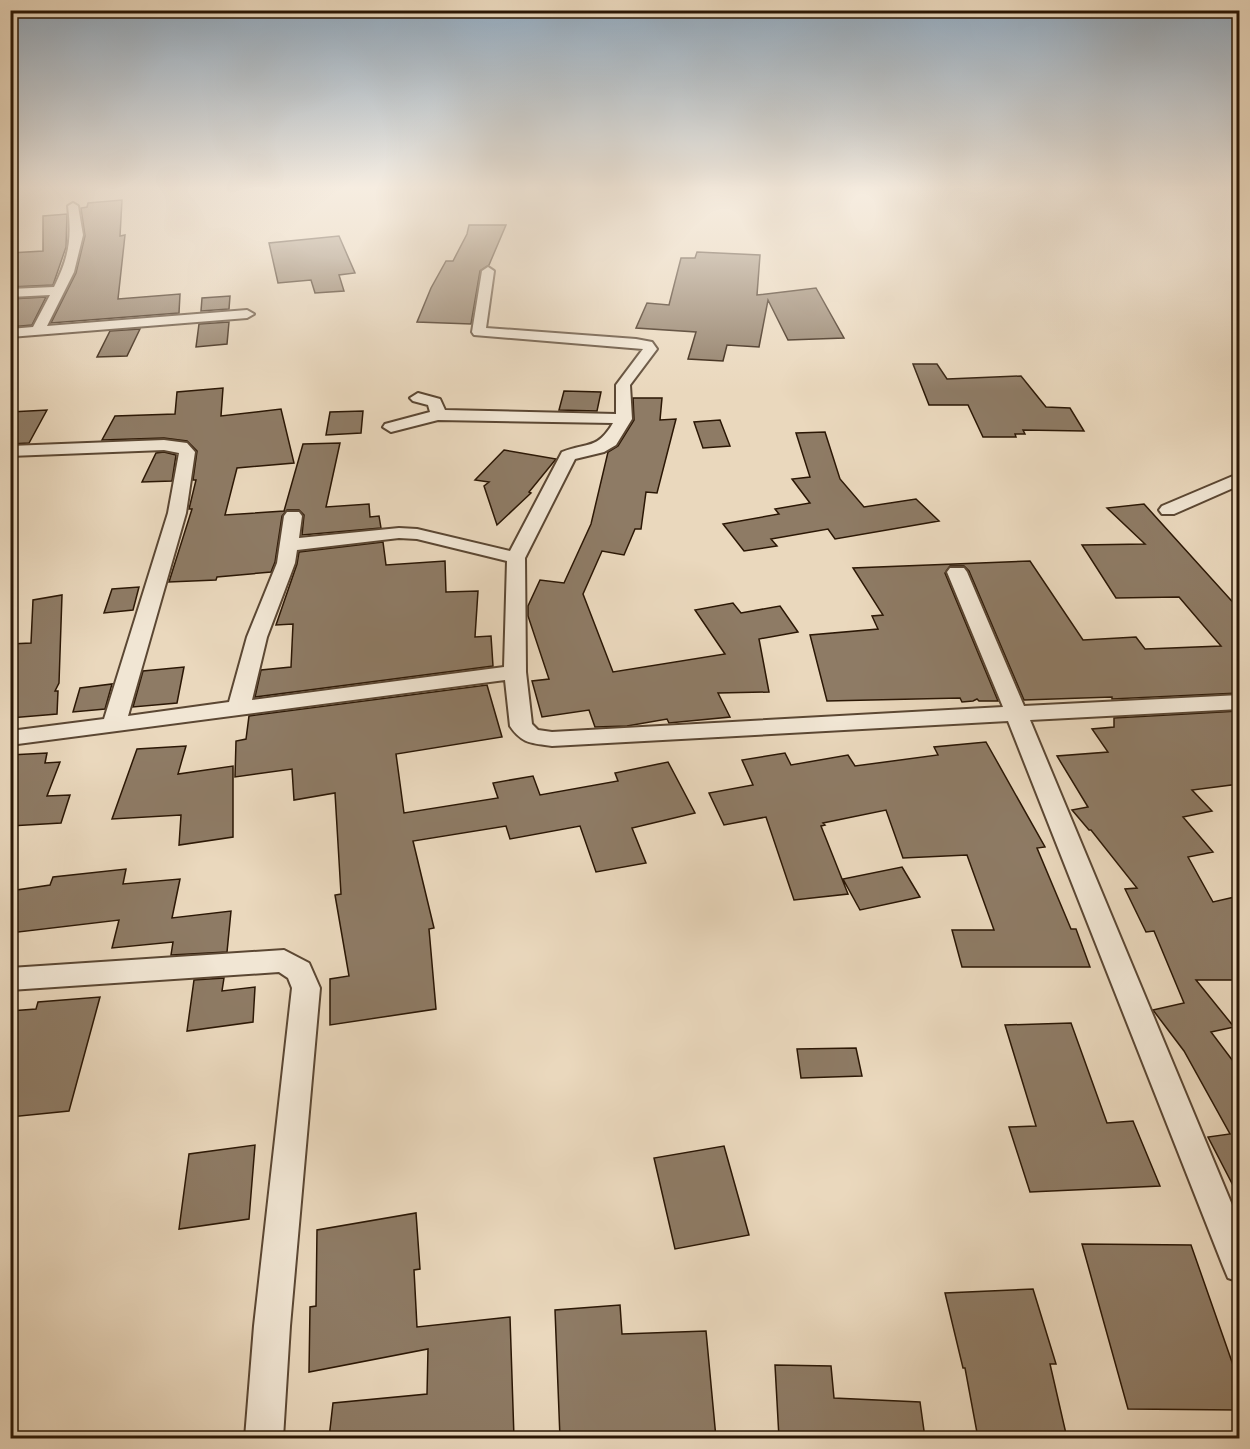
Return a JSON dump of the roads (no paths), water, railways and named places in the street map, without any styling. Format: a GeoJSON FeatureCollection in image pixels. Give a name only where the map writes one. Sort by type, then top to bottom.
{"type":"FeatureCollection","features":[{"type":"Feature","properties":{"kind":"street"},"geometry":{"type":"LineString","coordinates":[[38,331],[68,272],[72,256]]}},
{"type":"Feature","properties":{"kind":"street"},"geometry":{"type":"LineString","coordinates":[[488,271],[479,332],[647,345],[650,349],[623,385],[624,419],[607,446],[568,456],[516,558],[515,672],[521,726],[531,736],[552,739],[1239,702]]}},
{"type":"Feature","properties":{"kind":"street"},"geometry":{"type":"LineString","coordinates":[[10,293],[58,291]]}},
{"type":"Feature","properties":{"kind":"street"},"geometry":{"type":"LineString","coordinates":[[10,333],[247,314]]}},
{"type":"Feature","properties":{"kind":"street"},"geometry":{"type":"LineString","coordinates":[[418,398],[435,402],[438,415]]}},
{"type":"Feature","properties":{"kind":"street"},"geometry":{"type":"LineString","coordinates":[[391,427],[438,415],[624,419]]}},
{"type":"Feature","properties":{"kind":"street"},"geometry":{"type":"LineString","coordinates":[[10,451],[164,445],[181,446],[187,452],[177,513],[114,724]]}},
{"type":"Feature","properties":{"kind":"street"},"geometry":{"type":"LineString","coordinates":[[1168,510],[1239,478]]}},
{"type":"Feature","properties":{"kind":"street"},"geometry":{"type":"LineString","coordinates":[[239,707],[254,646],[286,563],[293,516]]}},
{"type":"Feature","properties":{"kind":"street"},"geometry":{"type":"LineString","coordinates":[[290,545],[399,533],[417,534],[516,558]]}},
{"type":"Feature","properties":{"kind":"street"},"geometry":{"type":"LineString","coordinates":[[957,572],[1018,715],[1113,957],[1239,1266]]}},
{"type":"Feature","properties":{"kind":"street"},"geometry":{"type":"LineString","coordinates":[[10,738],[515,672]]}},
{"type":"Feature","properties":{"kind":"street"},"geometry":{"type":"LineString","coordinates":[[10,979],[284,961],[299,971],[306,988],[272,1326],[264,1438]]}}]}
